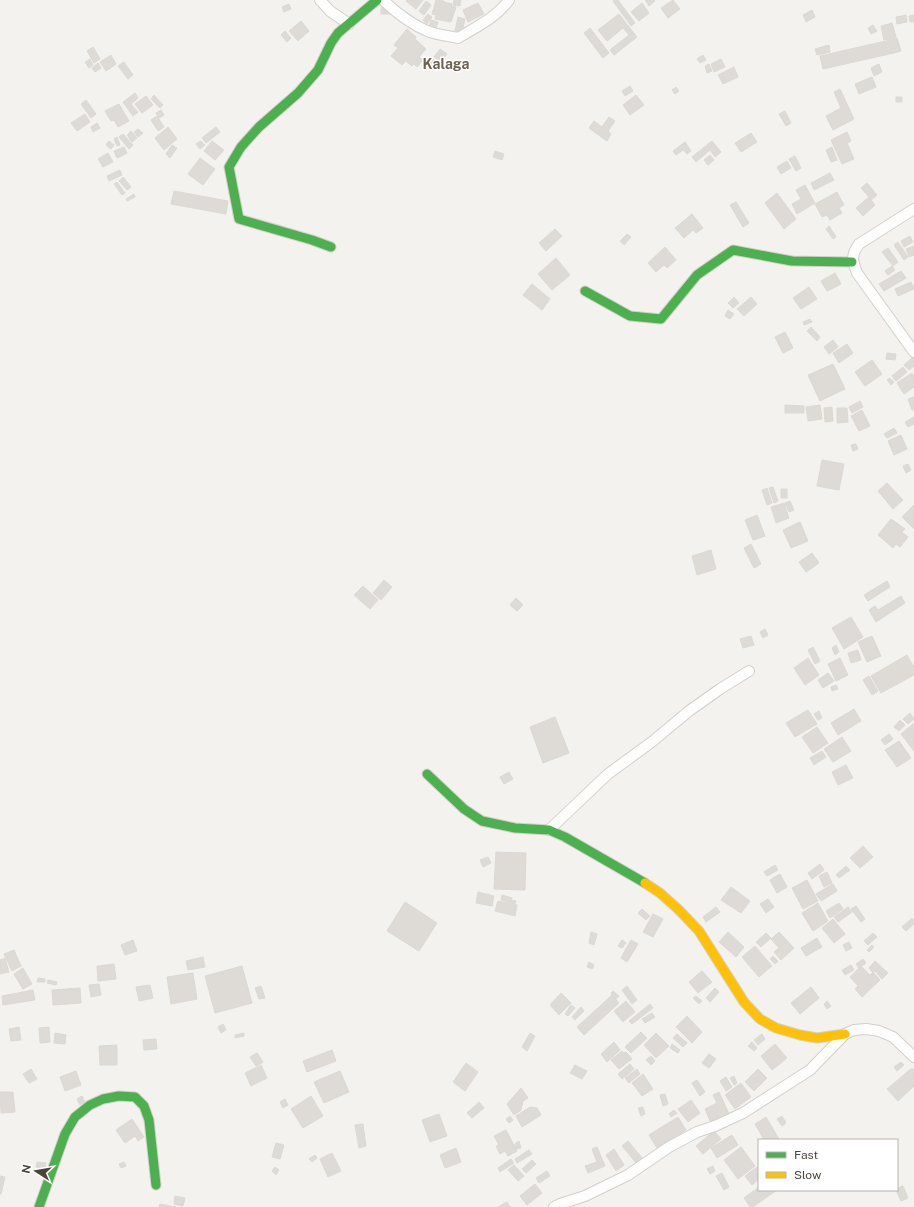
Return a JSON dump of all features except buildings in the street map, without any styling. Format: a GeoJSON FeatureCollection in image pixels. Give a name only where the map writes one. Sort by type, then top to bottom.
{"type":"FeatureCollection","features":[{"type":"Feature","properties":{"kind":"street"},"geometry":{"type":"LineString","coordinates":[[320,0],[330,11],[349,24]]}},
{"type":"Feature","properties":{"kind":"street"},"geometry":{"type":"LineString","coordinates":[[331,247],[239,219],[229,167],[242,147],[259,127],[309,82],[318,70],[338,33],[378,0]]}},
{"type":"Feature","properties":{"kind":"street"},"geometry":{"type":"LineString","coordinates":[[383,0],[391,8],[420,28],[458,38],[494,16],[509,0]]}},
{"type":"Feature","properties":{"kind":"street"},"geometry":{"type":"LineString","coordinates":[[914,209],[859,244],[854,251],[852,262],[856,273],[914,352]]}},
{"type":"Feature","properties":{"kind":"street"},"geometry":{"type":"LineString","coordinates":[[585,291],[630,316],[661,320],[697,275],[733,250],[792,261],[852,262]]}},
{"type":"Feature","properties":{"kind":"street"},"geometry":{"type":"LineString","coordinates":[[549,830],[608,774],[653,741],[689,711],[749,671]]}},
{"type":"Feature","properties":{"kind":"street"},"geometry":{"type":"LineString","coordinates":[[428,774],[464,809],[482,821],[515,828],[549,830],[565,837],[641,880],[665,897],[698,931],[744,1002],[760,1019],[776,1028],[800,1036],[817,1038],[845,1034],[854,1030],[866,1029],[879,1031],[893,1037],[914,1058]]}},
{"type":"Feature","properties":{"kind":"street"},"geometry":{"type":"LineString","coordinates":[[554,1207],[585,1196],[628,1175],[676,1143],[697,1132],[715,1126],[743,1113],[810,1070],[845,1034]]}},
{"type":"Feature","properties":{"kind":"street"},"geometry":{"type":"LineString","coordinates":[[39,1207],[65,1134],[75,1118],[90,1105],[108,1098],[119,1096],[135,1097],[144,1106],[149,1120],[156,1185]]}},
{"type":"Feature","properties":{"kind":"traffic: fast"},"geometry":{"type":"LineString","coordinates":[[331,247],[239,219],[229,167],[241,147],[259,127],[298,93],[318,70],[331,43],[338,33],[377,0]]}},
{"type":"Feature","properties":{"kind":"traffic: fast"},"geometry":{"type":"LineString","coordinates":[[585,291],[630,316],[661,319],[697,275],[733,250],[792,261],[852,262]]}},
{"type":"Feature","properties":{"kind":"traffic: fast"},"geometry":{"type":"LineString","coordinates":[[427,774],[464,809],[482,821],[515,828],[549,830],[565,837],[645,883]]}},
{"type":"Feature","properties":{"kind":"traffic: fast"},"geometry":{"type":"LineString","coordinates":[[39,1207],[65,1134],[75,1117],[90,1105],[103,1099],[119,1096],[135,1097],[144,1106],[149,1120],[156,1185]]}},
{"type":"Feature","properties":{"kind":"traffic: slow"},"geometry":{"type":"LineString","coordinates":[[645,883],[660,893],[699,931],[744,1002],[760,1019],[776,1028],[800,1035],[817,1038],[845,1034]]}},
{"type":"Feature","properties":{"kind":"district","name":"Kalaga"},"geometry":{"type":"Point","coordinates":[446,64]}}]}
